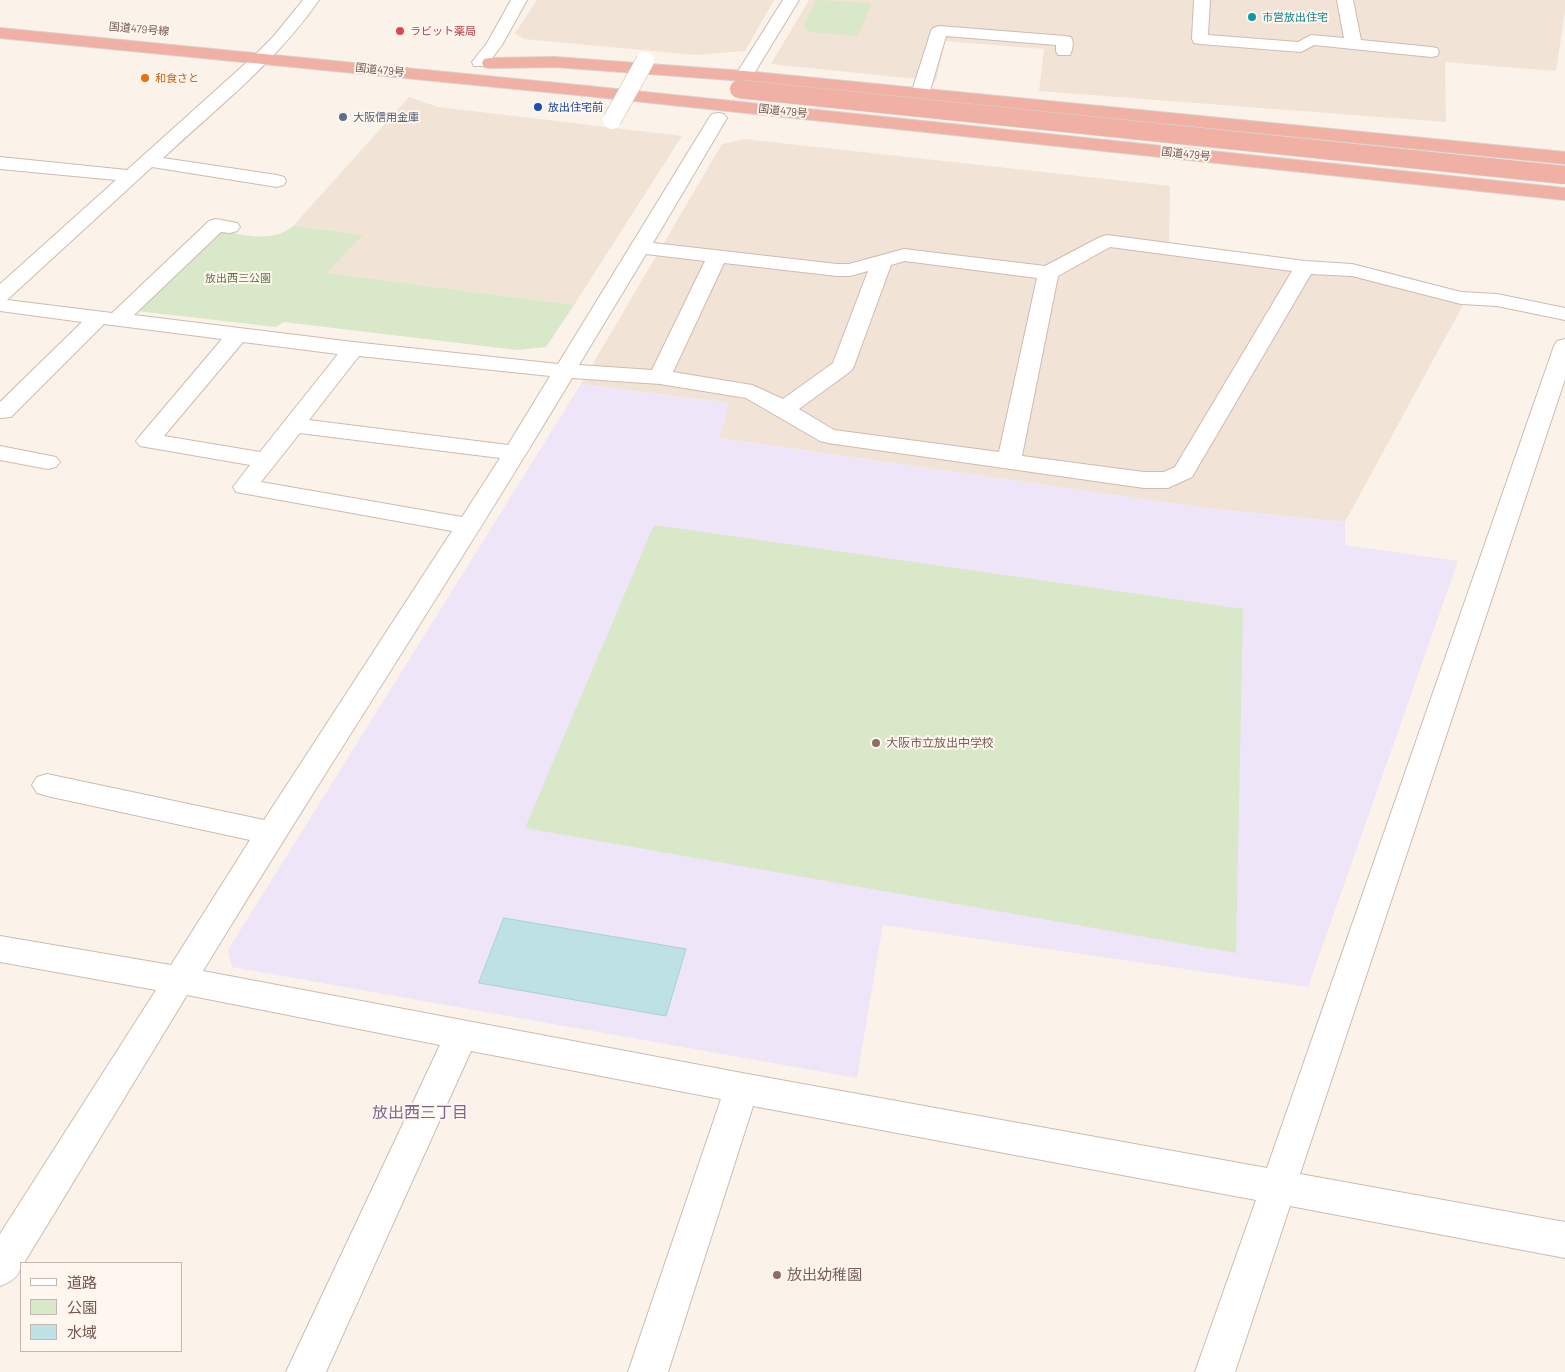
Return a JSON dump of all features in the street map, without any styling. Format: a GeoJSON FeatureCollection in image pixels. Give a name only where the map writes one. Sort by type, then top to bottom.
{"type":"FeatureCollection","features":[{"type":"Feature","properties":{"kind":"highway"},"geometry":{"type":"LineString","coordinates":[[0,18],[29,20]]}},
{"type":"Feature","properties":{"kind":"highway","name":"国道479号"},"geometry":{"type":"LineString","coordinates":[[0,33],[551,88],[733,97],[1565,175]]}},
{"type":"Feature","properties":{"kind":"highway"},"geometry":{"type":"LineString","coordinates":[[270,40],[298,43]]}},
{"type":"Feature","properties":{"kind":"highway"},"geometry":{"type":"LineString","coordinates":[[461,60],[555,62],[733,97],[1565,211]]}},
{"type":"Feature","properties":{"kind":"highway"},"geometry":{"type":"LineString","coordinates":[[733,97],[920,94],[1565,158]]}},
{"type":"Feature","properties":{"kind":"highway","name":"国道479号"},"geometry":{"type":"LineString","coordinates":[[733,97],[1565,194]]}},
{"type":"Feature","properties":{"kind":"street"},"geometry":{"type":"LineString","coordinates":[[0,295],[262,58],[270,40],[311,0]]}},
{"type":"Feature","properties":{"kind":"street"},"geometry":{"type":"LineString","coordinates":[[485,62],[519,0]]}},
{"type":"Feature","properties":{"kind":"street"},"geometry":{"type":"LineString","coordinates":[[0,1268],[271,834],[515,453],[639,246],[733,97],[791,0]]}},
{"type":"Feature","properties":{"kind":"street"},"geometry":{"type":"LineString","coordinates":[[1202,0],[1200,39],[1301,47],[1311,40],[1431,52]]}},
{"type":"Feature","properties":{"kind":"street"},"geometry":{"type":"LineString","coordinates":[[1345,0],[1353,44]]}},
{"type":"Feature","properties":{"kind":"street"},"geometry":{"type":"LineString","coordinates":[[920,94],[939,31],[1065,42],[1064,51]]}},
{"type":"Feature","properties":{"kind":"street"},"geometry":{"type":"LineString","coordinates":[[612,120],[645,61]]}},
{"type":"Feature","properties":{"kind":"street"},"geometry":{"type":"LineString","coordinates":[[148,161],[277,181]]}},
{"type":"Feature","properties":{"kind":"street"},"geometry":{"type":"LineString","coordinates":[[0,163],[131,176]]}},
{"type":"Feature","properties":{"kind":"street"},"geometry":{"type":"LineString","coordinates":[[2,412],[216,225],[230,227]]}},
{"type":"Feature","properties":{"kind":"street"},"geometry":{"type":"LineString","coordinates":[[639,246],[850,270],[904,255],[1048,273],[1107,241],[1305,267],[1352,270],[1461,298],[1497,300],[1565,314]]}},
{"type":"Feature","properties":{"kind":"street"},"geometry":{"type":"LineString","coordinates":[[660,377],[718,255]]}},
{"type":"Feature","properties":{"kind":"street"},"geometry":{"type":"LineString","coordinates":[[784,409],[842,366],[882,262]]}},
{"type":"Feature","properties":{"kind":"street"},"geometry":{"type":"LineString","coordinates":[[0,305],[353,349],[564,371],[660,377],[752,392],[828,436],[1144,480],[1168,480],[1184,472],[1305,267]]}},
{"type":"Feature","properties":{"kind":"street"},"geometry":{"type":"LineString","coordinates":[[1009,461],[1048,273]]}},
{"type":"Feature","properties":{"kind":"street"},"geometry":{"type":"LineString","coordinates":[[238,334],[148,440],[266,460]]}},
{"type":"Feature","properties":{"kind":"street"},"geometry":{"type":"LineString","coordinates":[[1215,1372],[1565,346]]}},
{"type":"Feature","properties":{"kind":"street"},"geometry":{"type":"LineString","coordinates":[[353,349],[245,487],[469,526]]}},
{"type":"Feature","properties":{"kind":"street"},"geometry":{"type":"LineString","coordinates":[[294,425],[515,453]]}},
{"type":"Feature","properties":{"kind":"street"},"geometry":{"type":"LineString","coordinates":[[0,453],[48,462]]}},
{"type":"Feature","properties":{"kind":"street"},"geometry":{"type":"LineString","coordinates":[[47,785],[271,834]]}},
{"type":"Feature","properties":{"kind":"street"},"geometry":{"type":"LineString","coordinates":[[0,949],[179,980],[461,1036],[1279,1189],[1565,1240]]}},
{"type":"Feature","properties":{"kind":"street"},"geometry":{"type":"LineString","coordinates":[[306,1372],[461,1036]]}},
{"type":"Feature","properties":{"kind":"street"},"geometry":{"type":"LineString","coordinates":[[648,1372],[742,1088]]}},
{"type":"Feature","properties":{"kind":"shaded area"},"geometry":{"type":"Polygon","coordinates":[[[537,0],[774,0],[745,51],[696,55],[524,39],[515,33],[537,0]]]}},
{"type":"Feature","properties":{"kind":"shaded area"},"geometry":{"type":"Polygon","coordinates":[[[809,0],[1565,0],[1565,12],[1556,71],[1445,62],[1446,122],[1039,91],[1044,49],[945,41],[936,81],[771,64],[809,0]]]}},
{"type":"Feature","properties":{"kind":"shaded area"},"geometry":{"type":"Polygon","coordinates":[[[409,97],[438,107],[682,136],[574,305],[325,273],[362,235],[293,226],[409,97]]]}},
{"type":"Feature","properties":{"kind":"shaded area"},"geometry":{"type":"Polygon","coordinates":[[[744,139],[1170,186],[1169,244],[1381,270],[1463,292],[1462,307],[1345,522],[1206,508],[719,438],[729,403],[581,384],[722,144],[744,139]]]}},
{"type":"Feature","properties":{"kind":"shaded area","name":"大阪市立放出中学校"},"geometry":{"type":"Polygon","coordinates":[[[581,384],[729,403],[719,438],[1206,508],[1345,522],[1345,545],[1458,561],[1308,987],[883,925],[857,1078],[232,967],[228,950],[581,384]]]}},
{"type":"Feature","properties":{"kind":"green space"},"geometry":{"type":"Polygon","coordinates":[[[816,0],[872,3],[858,36],[809,32],[804,26],[816,0]]]}},
{"type":"Feature","properties":{"kind":"green space","name":"放出西三公園"},"geometry":{"type":"Polygon","coordinates":[[[293,226],[363,235],[326,273],[574,305],[546,347],[517,350],[284,322],[276,327],[137,311],[216,230],[266,236],[285,232],[293,226]]]}},
{"type":"Feature","properties":{"kind":"green space"},"geometry":{"type":"Polygon","coordinates":[[[654,525],[1243,609],[1236,953],[525,828],[654,525]]]}},
{"type":"Feature","properties":{"kind":"water"},"geometry":{"type":"Polygon","coordinates":[[[504,918],[686,949],[666,1016],[479,983],[504,918]]]}},
{"type":"Feature","properties":{"kind":"place","name":"市営放出住宅"},"geometry":{"type":"Point","coordinates":[1252,17]}},
{"type":"Feature","properties":{"kind":"place","name":"ラビット薬局"},"geometry":{"type":"Point","coordinates":[400,31]}},
{"type":"Feature","properties":{"kind":"place","name":"和食さと"},"geometry":{"type":"Point","coordinates":[145,78]}},
{"type":"Feature","properties":{"kind":"place","name":"放出住宅前"},"geometry":{"type":"Point","coordinates":[538,107]}},
{"type":"Feature","properties":{"kind":"place","name":"大阪信用金庫"},"geometry":{"type":"Point","coordinates":[343,117]}},
{"type":"Feature","properties":{"kind":"place","name":"大阪市立放出中学校"},"geometry":{"type":"Point","coordinates":[876,743]}},
{"type":"Feature","properties":{"kind":"place","name":"放出幼稚園"},"geometry":{"type":"Point","coordinates":[777,1275]}},
{"type":"Feature","properties":{"kind":"district","name":"放出西三丁目"},"geometry":{"type":"Point","coordinates":[420,1113]}}]}
